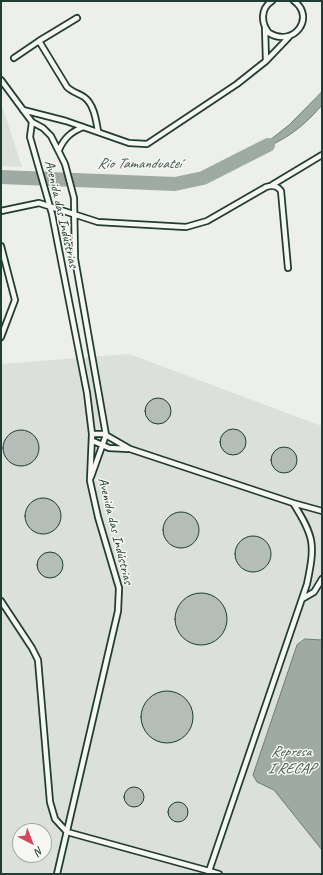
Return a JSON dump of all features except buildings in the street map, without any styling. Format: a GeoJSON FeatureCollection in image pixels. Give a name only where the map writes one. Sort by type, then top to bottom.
{"type":"FeatureCollection","features":[{"type":"Feature","properties":{"kind":"lane"},"geometry":{"type":"LineString","coordinates":[[23,110],[98,131],[136,144],[147,144],[194,114],[266,61],[289,37],[294,34],[302,25],[303,19],[301,8],[295,1]]}},
{"type":"Feature","properties":{"kind":"lane"},"geometry":{"type":"LineString","coordinates":[[266,61],[263,13],[270,2]]}},
{"type":"Feature","properties":{"kind":"lane"},"geometry":{"type":"LineString","coordinates":[[14,58],[77,18]]}},
{"type":"Feature","properties":{"kind":"lane"},"geometry":{"type":"LineString","coordinates":[[265,27],[275,36],[289,37]]}},
{"type":"Feature","properties":{"kind":"lane"},"geometry":{"type":"LineString","coordinates":[[39,41],[67,87],[73,93],[84,97],[88,101],[95,113],[98,131]]}},
{"type":"Feature","properties":{"kind":"lane","name":"Avenida das Indústrias"},"geometry":{"type":"LineString","coordinates":[[1,80],[32,122],[43,128],[51,136],[65,164],[74,198],[75,259],[106,435]]}},
{"type":"Feature","properties":{"kind":"lane","name":"Avenida das Indústrias"},"geometry":{"type":"LineString","coordinates":[[32,122],[30,137],[39,163],[50,206],[86,393],[92,434],[90,481],[98,517],[119,588],[119,602],[57,874]]}},
{"type":"Feature","properties":{"kind":"lane"},"geometry":{"type":"LineString","coordinates":[[59,150],[62,142],[69,135],[83,127]]}},
{"type":"Feature","properties":{"kind":"lane"},"geometry":{"type":"LineString","coordinates":[[1,211],[28,204],[39,203],[98,222],[186,226],[207,221],[322,155]]}},
{"type":"Feature","properties":{"kind":"lane"},"geometry":{"type":"LineString","coordinates":[[272,185],[276,186],[281,191],[288,268]]}},
{"type":"Feature","properties":{"kind":"lane"},"geometry":{"type":"LineString","coordinates":[[1,246],[15,300],[1,337]]}},
{"type":"Feature","properties":{"kind":"lane"},"geometry":{"type":"LineString","coordinates":[[92,434],[106,435],[130,449],[293,503],[322,511]]}},
{"type":"Feature","properties":{"kind":"lane"},"geometry":{"type":"LineString","coordinates":[[90,481],[106,435]]}},
{"type":"Feature","properties":{"kind":"lane"},"geometry":{"type":"LineString","coordinates":[[92,441],[103,446],[130,449]]}},
{"type":"Feature","properties":{"kind":"lane"},"geometry":{"type":"LineString","coordinates":[[210,871],[302,599],[313,556],[312,540],[308,526],[293,503]]}},
{"type":"Feature","properties":{"kind":"lane"},"geometry":{"type":"LineString","coordinates":[[302,599],[314,592],[322,580]]}},
{"type":"Feature","properties":{"kind":"lane"},"geometry":{"type":"LineString","coordinates":[[1,601],[32,648],[38,660],[50,802],[55,819],[67,832],[219,874]]}},
{"type":"Feature","properties":{"kind":"shaded area"},"geometry":{"type":"Polygon","coordinates":[[[1,102],[22,167],[1,166],[1,102]]]}},
{"type":"Feature","properties":{"kind":"shaded area"},"geometry":{"type":"Polygon","coordinates":[[[129,354],[322,426],[322,874],[1,874],[1,364],[129,354]]]}},
{"type":"Feature","properties":{"kind":"water"},"geometry":{"type":"Polygon","coordinates":[[[322,92],[322,105],[306,122],[281,140],[251,155],[289,125],[322,92]]]}},
{"type":"Feature","properties":{"kind":"water","name":"Represa I RECAP"},"geometry":{"type":"Polygon","coordinates":[[[305,639],[322,640],[322,850],[274,790],[257,782],[253,775],[297,645],[305,639]]]}},
{"type":"Feature","properties":{"kind":"waterway","name":"Rio Tamanduateí"},"geometry":{"type":"LineString","coordinates":[[1,177],[175,184],[203,178],[268,145]]}}]}
